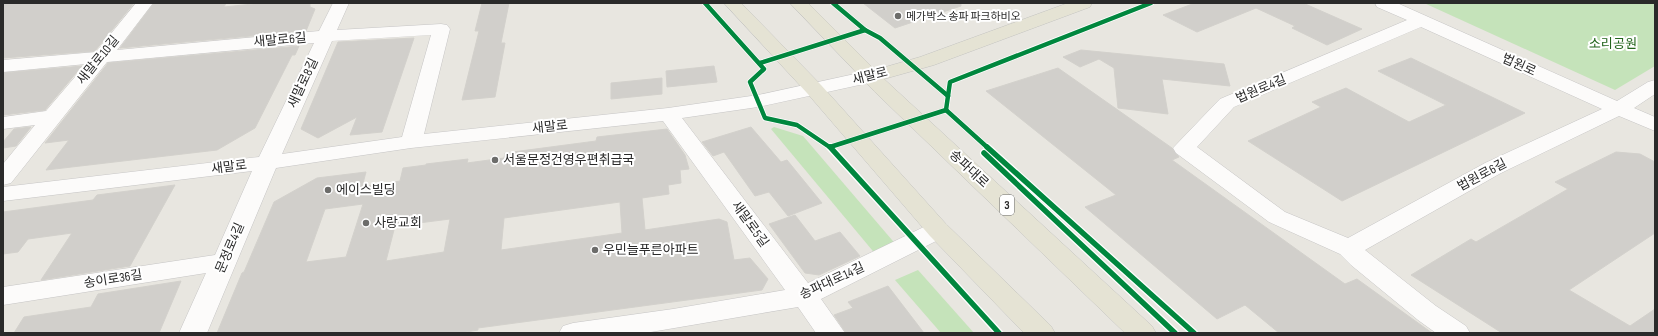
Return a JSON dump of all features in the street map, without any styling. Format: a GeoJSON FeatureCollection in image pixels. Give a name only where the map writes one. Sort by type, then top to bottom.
{"type":"FeatureCollection","features":[{"type":"Feature","properties":{"kind":"main road"},"geometry":{"type":"LineString","coordinates":[[732,3],[814,89],[938,230],[1041,333]]}},
{"type":"Feature","properties":{"kind":"main road","name":"송파대로"},"geometry":{"type":"LineString","coordinates":[[798,3],[915,120],[1047,241],[1142,333]]}},
{"type":"Feature","properties":{"kind":"main road","name":"새말로"},"geometry":{"type":"LineString","coordinates":[[872,76],[928,61],[1084,3]]}},
{"type":"Feature","properties":{"kind":"street","name":"새말로10길"},"geometry":{"type":"LineString","coordinates":[[3,178],[145,3]]}},
{"type":"Feature","properties":{"kind":"street","name":"새말로8길"},"geometry":{"type":"LineString","coordinates":[[267,163],[341,3]]}},
{"type":"Feature","properties":{"kind":"street","name":"법원로"},"geometry":{"type":"LineString","coordinates":[[1383,3],[1420,21],[1655,125]]}},
{"type":"Feature","properties":{"kind":"street","name":"법원로4길"},"geometry":{"type":"LineString","coordinates":[[1349,248],[1277,217],[1184,148],[1227,103],[1420,21]]}},
{"type":"Feature","properties":{"kind":"street","name":"새말로6길"},"geometry":{"type":"LineString","coordinates":[[3,66],[326,36],[441,29],[411,142]]}},
{"type":"Feature","properties":{"kind":"street","name":"새말로"},"geometry":{"type":"LineString","coordinates":[[3,194],[267,163],[411,142],[668,114],[758,101],[872,76]]}},
{"type":"Feature","properties":{"kind":"street","name":"법원로6길"},"geometry":{"type":"LineString","coordinates":[[1349,248],[1493,168],[1618,108],[1655,86]]}},
{"type":"Feature","properties":{"kind":"street","name":"새말로5길"},"geometry":{"type":"LineString","coordinates":[[668,114],[831,333]]}},
{"type":"Feature","properties":{"kind":"street"},"geometry":{"type":"LineString","coordinates":[[3,123],[51,117]]}},
{"type":"Feature","properties":{"kind":"street","name":"문정로4길"},"geometry":{"type":"LineString","coordinates":[[193,333],[267,163]]}},
{"type":"Feature","properties":{"kind":"street","name":"송파대로14길"},"geometry":{"type":"LineString","coordinates":[[573,333],[673,326],[803,297],[938,230]]}},
{"type":"Feature","properties":{"kind":"street"},"geometry":{"type":"LineString","coordinates":[[1349,248],[1360,259],[1427,313],[1456,333]]}},
{"type":"Feature","properties":{"kind":"street","name":"송이로36길"},"geometry":{"type":"LineString","coordinates":[[3,296],[223,262]]}},
{"type":"Feature","properties":{"kind":"green space","name":"소리공원"},"geometry":{"type":"Polygon","coordinates":[[[1424,3],[1655,3],[1655,66],[1615,90],[1424,3]]]}},
{"type":"Feature","properties":{"kind":"green space"},"geometry":{"type":"Polygon","coordinates":[[[774,127],[803,136],[898,247],[877,256],[771,129],[774,127]]]}},
{"type":"Feature","properties":{"kind":"green space"},"geometry":{"type":"Polygon","coordinates":[[[918,270],[974,333],[941,333],[895,280],[918,270]]]}},
{"type":"Feature","properties":{"kind":"building"},"geometry":{"type":"Polygon","coordinates":[[[3,3],[134,3],[95,51],[3,58],[3,3]]]}},
{"type":"Feature","properties":{"kind":"building"},"geometry":{"type":"Polygon","coordinates":[[[154,3],[226,3],[224,7],[262,3],[310,3],[310,7],[315,9],[306,31],[120,48],[154,3]]]}},
{"type":"Feature","properties":{"kind":"building"},"geometry":{"type":"Polygon","coordinates":[[[482,3],[509,3],[501,43],[505,43],[495,97],[462,100],[479,31],[475,31],[482,3]]]}},
{"type":"Feature","properties":{"kind":"building"},"geometry":{"type":"Polygon","coordinates":[[[863,3],[961,3],[961,6],[895,28],[863,3]]]}},
{"type":"Feature","properties":{"kind":"building"},"geometry":{"type":"Polygon","coordinates":[[[1195,3],[1303,3],[1362,29],[1327,45],[1292,28],[1295,26],[1256,8],[1197,32],[1163,15],[1195,3]]]}},
{"type":"Feature","properties":{"kind":"building"},"geometry":{"type":"Polygon","coordinates":[[[414,38],[382,132],[350,135],[357,117],[318,138],[301,129],[338,42],[414,38]]]}},
{"type":"Feature","properties":{"kind":"building"},"geometry":{"type":"Polygon","coordinates":[[[299,46],[295,55],[292,55],[255,128],[217,150],[46,170],[69,140],[45,143],[108,63],[299,46]]]}},
{"type":"Feature","properties":{"kind":"building"},"geometry":{"type":"Polygon","coordinates":[[[1081,50],[1224,64],[1230,86],[1162,79],[1168,114],[1118,108],[1114,68],[1099,59],[1080,67],[1063,57],[1081,50]]]}},
{"type":"Feature","properties":{"kind":"building"},"geometry":{"type":"Polygon","coordinates":[[[1411,58],[1525,113],[1342,201],[1248,141],[1321,107],[1312,102],[1346,88],[1409,122],[1446,105],[1378,71],[1411,58]]]}},
{"type":"Feature","properties":{"kind":"building"},"geometry":{"type":"Polygon","coordinates":[[[82,66],[45,110],[3,115],[3,73],[82,66]]]}},
{"type":"Feature","properties":{"kind":"building"},"geometry":{"type":"Polygon","coordinates":[[[714,66],[717,82],[667,87],[666,71],[714,66]]]}},
{"type":"Feature","properties":{"kind":"building"},"geometry":{"type":"Polygon","coordinates":[[[1058,68],[1172,148],[1179,157],[1172,160],[1345,284],[1357,279],[1432,333],[1279,333],[1245,305],[1217,319],[1085,207],[1116,195],[986,91],[1058,68]]]}},
{"type":"Feature","properties":{"kind":"building"},"geometry":{"type":"Polygon","coordinates":[[[662,78],[662,94],[611,99],[611,83],[662,78]]]}},
{"type":"Feature","properties":{"kind":"building"},"geometry":{"type":"Polygon","coordinates":[[[31,127],[16,146],[3,148],[3,142],[14,129],[31,127]]]}},
{"type":"Feature","properties":{"kind":"building"},"geometry":{"type":"Polygon","coordinates":[[[751,127],[781,162],[787,160],[822,203],[788,216],[769,192],[755,196],[724,152],[713,156],[702,142],[751,127]]]}},
{"type":"Feature","properties":{"kind":"building"},"geometry":{"type":"Polygon","coordinates":[[[667,129],[685,155],[689,169],[680,170],[681,183],[668,185],[669,194],[642,198],[645,230],[719,219],[727,222],[734,260],[750,258],[768,279],[762,290],[478,328],[478,330],[460,333],[217,333],[274,202],[317,178],[366,172],[362,187],[400,181],[403,168],[468,159],[467,163],[504,158],[505,153],[596,141],[597,137],[667,129]],[[620,202],[504,218],[501,250],[622,233],[620,202]],[[363,204],[325,209],[306,262],[346,257],[363,204]],[[450,219],[395,226],[386,261],[444,252],[450,219]]]}},
{"type":"Feature","properties":{"kind":"building"},"geometry":{"type":"Polygon","coordinates":[[[1616,152],[1640,154],[1655,162],[1655,233],[1569,290],[1630,326],[1655,309],[1655,333],[1502,333],[1411,275],[1471,239],[1476,242],[1568,189],[1555,182],[1616,152]]]}},
{"type":"Feature","properties":{"kind":"building"},"geometry":{"type":"Polygon","coordinates":[[[175,185],[130,266],[41,280],[72,233],[28,239],[18,252],[3,254],[3,212],[93,200],[97,195],[175,185]]]}},
{"type":"Feature","properties":{"kind":"building"},"geometry":{"type":"Polygon","coordinates":[[[795,215],[815,241],[840,232],[860,256],[819,275],[805,273],[769,224],[795,215]]]}},
{"type":"Feature","properties":{"kind":"building"},"geometry":{"type":"Polygon","coordinates":[[[181,281],[159,333],[14,333],[24,317],[91,307],[98,294],[181,281]]]}},
{"type":"Feature","properties":{"kind":"building"},"geometry":{"type":"Polygon","coordinates":[[[888,286],[924,333],[846,333],[834,315],[853,308],[848,302],[888,286]]]}},
{"type":"Feature","properties":{"kind":"cycle path"},"geometry":{"type":"LineString","coordinates":[[705,3],[764,69],[750,82],[765,118],[797,125],[830,147],[999,333]]}},
{"type":"Feature","properties":{"kind":"cycle path"},"geometry":{"type":"LineString","coordinates":[[833,3],[865,30],[880,38],[948,96]]}},
{"type":"Feature","properties":{"kind":"cycle path"},"geometry":{"type":"LineString","coordinates":[[946,110],[950,82],[1151,3]]}},
{"type":"Feature","properties":{"kind":"cycle path"},"geometry":{"type":"LineString","coordinates":[[760,63],[865,30]]}},
{"type":"Feature","properties":{"kind":"cycle path"},"geometry":{"type":"LineString","coordinates":[[946,110],[1194,333]]}},
{"type":"Feature","properties":{"kind":"cycle path"},"geometry":{"type":"LineString","coordinates":[[830,147],[946,110]]}},
{"type":"Feature","properties":{"kind":"cycle path"},"geometry":{"type":"LineString","coordinates":[[984,153],[1175,333]]}},
{"type":"Feature","properties":{"kind":"place","name":"메가박스 송파 파크하비오"},"geometry":{"type":"Point","coordinates":[898,16]}},
{"type":"Feature","properties":{"kind":"place","name":"서울문정건영우편취급국"},"geometry":{"type":"Point","coordinates":[495,160]}},
{"type":"Feature","properties":{"kind":"place","name":"에이스빌딩"},"geometry":{"type":"Point","coordinates":[328,190]}},
{"type":"Feature","properties":{"kind":"place","name":"사랑교회"},"geometry":{"type":"Point","coordinates":[366,223]}},
{"type":"Feature","properties":{"kind":"place","name":"우민늘푸른아파트"},"geometry":{"type":"Point","coordinates":[595,250]}}]}
